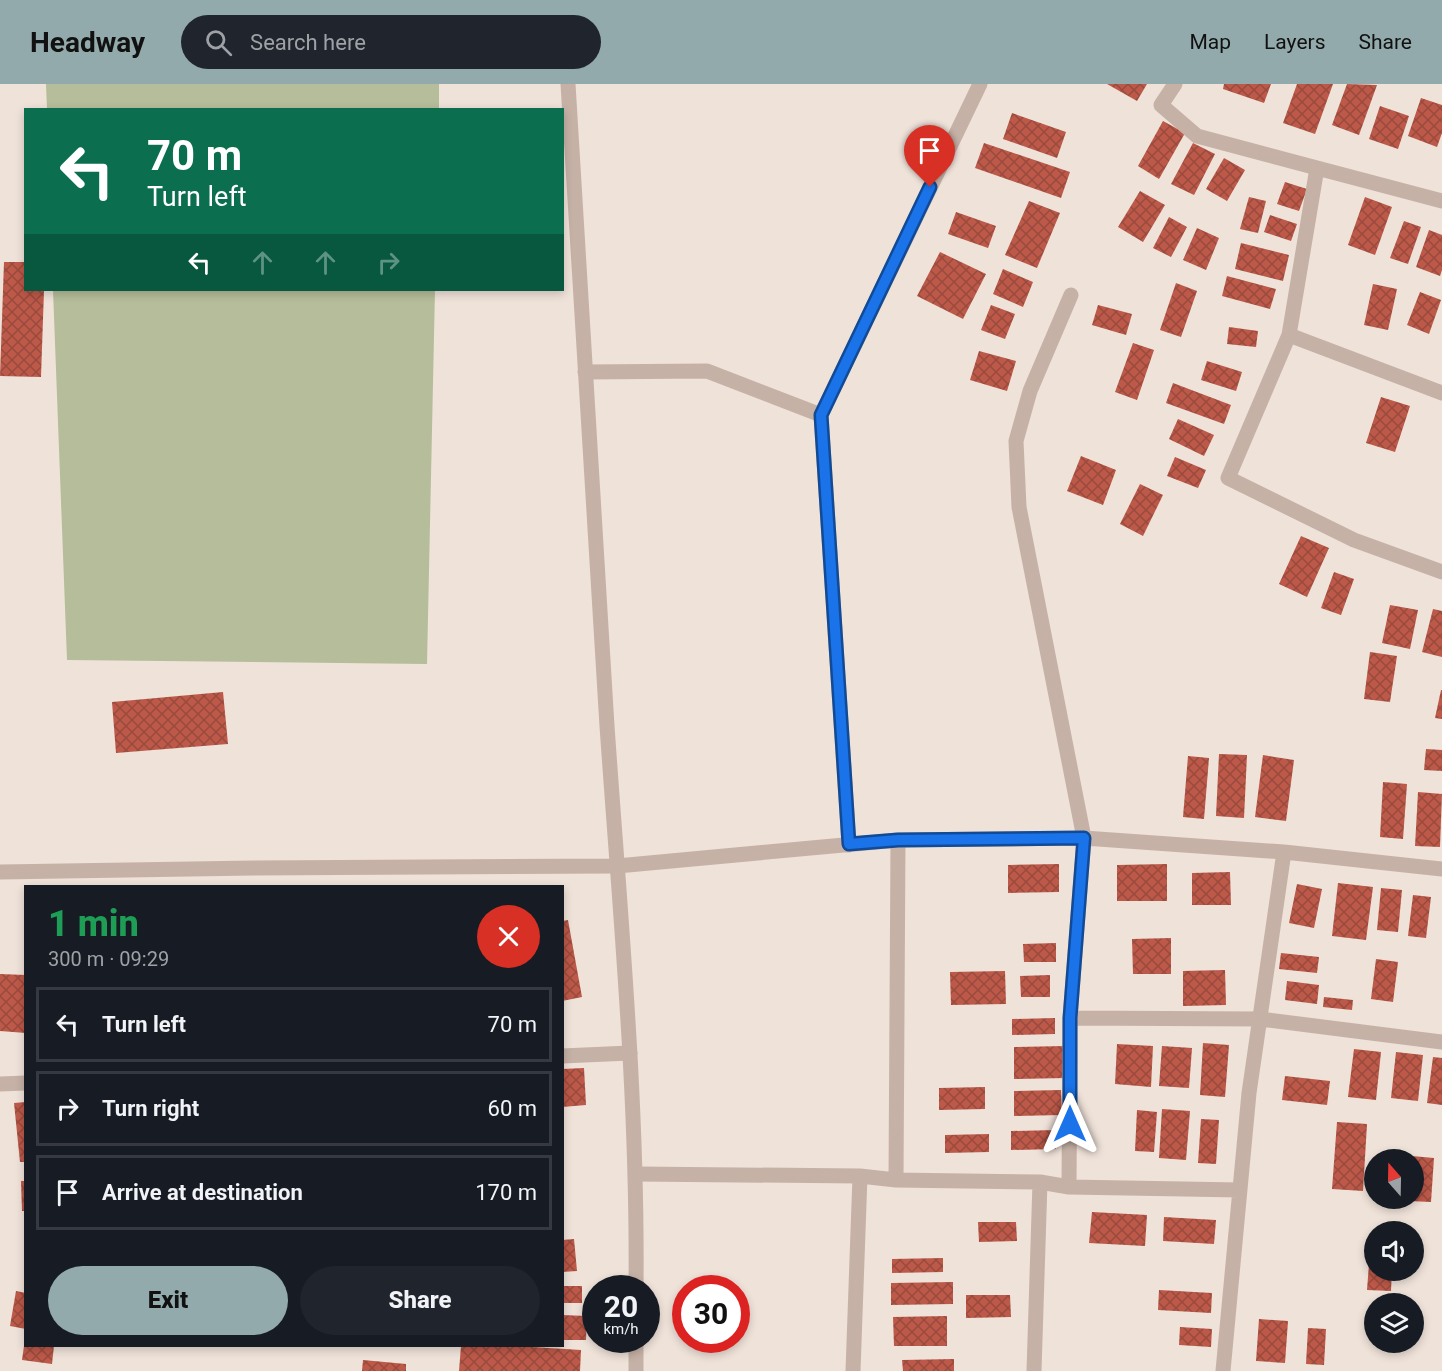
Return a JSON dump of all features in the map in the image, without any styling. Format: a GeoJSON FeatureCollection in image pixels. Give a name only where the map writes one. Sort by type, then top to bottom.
{"type":"FeatureCollection","features":[{"type":"Feature","properties":{"kind":"street"},"geometry":{"type":"LineString","coordinates":[[568,84],[637,1174],[636,1275]]}},
{"type":"Feature","properties":{"kind":"street"},"geometry":{"type":"LineString","coordinates":[[849,844],[821,415],[980,84]]}},
{"type":"Feature","properties":{"kind":"street"},"geometry":{"type":"LineString","coordinates":[[1174,84],[1161,105],[1197,136],[1442,201]]}},
{"type":"Feature","properties":{"kind":"street"},"geometry":{"type":"LineString","coordinates":[[1317,168],[1289,335],[1228,478],[1354,540],[1442,572]]}},
{"type":"Feature","properties":{"kind":"street"},"geometry":{"type":"LineString","coordinates":[[1069,1187],[1070,1018],[1084,838],[1019,507],[1016,441],[1030,391],[1071,296]]}},
{"type":"Feature","properties":{"kind":"street"},"geometry":{"type":"LineString","coordinates":[[1289,335],[1442,393]]}},
{"type":"Feature","properties":{"kind":"street"},"geometry":{"type":"LineString","coordinates":[[585,372],[707,372],[821,415]]}},
{"type":"Feature","properties":{"kind":"street"},"geometry":{"type":"LineString","coordinates":[[0,872],[616,866],[898,840],[1084,838],[1284,852],[1442,869]]}},
{"type":"Feature","properties":{"kind":"street"},"geometry":{"type":"LineString","coordinates":[[896,1180],[898,840]]}},
{"type":"Feature","properties":{"kind":"street"},"geometry":{"type":"LineString","coordinates":[[1223,1371],[1249,1093],[1284,852]]}},
{"type":"Feature","properties":{"kind":"street"},"geometry":{"type":"LineString","coordinates":[[1070,1018],[1260,1019],[1442,1042]]}},
{"type":"Feature","properties":{"kind":"street"},"geometry":{"type":"LineString","coordinates":[[564,1056],[630,1053]]}},
{"type":"Feature","properties":{"kind":"street"},"geometry":{"type":"LineString","coordinates":[[0,1084],[24,1083]]}},
{"type":"Feature","properties":{"kind":"street"},"geometry":{"type":"LineString","coordinates":[[637,1174],[860,1176],[896,1180],[1040,1182],[1069,1187],[1240,1190]]}},
{"type":"Feature","properties":{"kind":"street"},"geometry":{"type":"LineString","coordinates":[[853,1371],[860,1176]]}},
{"type":"Feature","properties":{"kind":"street"},"geometry":{"type":"LineString","coordinates":[[1034,1371],[1040,1182]]}},
{"type":"Feature","properties":{"kind":"street"},"geometry":{"type":"LineString","coordinates":[[636,1353],[636,1371]]}},
{"type":"Feature","properties":{"kind":"green space"},"geometry":{"type":"Polygon","coordinates":[[[46,84],[439,84],[439,108],[47,108],[46,84]]]}},
{"type":"Feature","properties":{"kind":"green space"},"geometry":{"type":"Polygon","coordinates":[[[53,291],[435,291],[427,664],[67,660],[53,291]]]}},
{"type":"Feature","properties":{"kind":"building"},"geometry":{"type":"Polygon","coordinates":[[[1107,84],[1147,84],[1137,101],[1107,84]]]}},
{"type":"Feature","properties":{"kind":"building"},"geometry":{"type":"Polygon","coordinates":[[[1224,84],[1271,84],[1264,103],[1223,89],[1224,84]]]}},
{"type":"Feature","properties":{"kind":"building"},"geometry":{"type":"Polygon","coordinates":[[[1297,84],[1333,84],[1315,134],[1283,123],[1297,84]]]}},
{"type":"Feature","properties":{"kind":"building"},"geometry":{"type":"Polygon","coordinates":[[[1347,84],[1377,85],[1359,135],[1332,125],[1347,84]]]}},
{"type":"Feature","properties":{"kind":"building"},"geometry":{"type":"Polygon","coordinates":[[[1421,98],[1442,105],[1442,133],[1437,147],[1408,136],[1421,98]]]}},
{"type":"Feature","properties":{"kind":"building"},"geometry":{"type":"Polygon","coordinates":[[[1380,106],[1409,116],[1398,149],[1369,139],[1380,106]]]}},
{"type":"Feature","properties":{"kind":"building"},"geometry":{"type":"Polygon","coordinates":[[[1012,113],[1066,132],[1057,158],[1003,139],[1012,113]]]}},
{"type":"Feature","properties":{"kind":"building"},"geometry":{"type":"Polygon","coordinates":[[[1163,121],[1185,133],[1159,179],[1138,166],[1163,121]]]}},
{"type":"Feature","properties":{"kind":"building"},"geometry":{"type":"Polygon","coordinates":[[[984,143],[1070,172],[1061,198],[975,168],[984,143]]]}},
{"type":"Feature","properties":{"kind":"building"},"geometry":{"type":"Polygon","coordinates":[[[1193,143],[1215,154],[1194,195],[1171,184],[1193,143]]]}},
{"type":"Feature","properties":{"kind":"building"},"geometry":{"type":"Polygon","coordinates":[[[1224,158],[1245,170],[1227,201],[1206,189],[1224,158]]]}},
{"type":"Feature","properties":{"kind":"building"},"geometry":{"type":"Polygon","coordinates":[[[1285,182],[1307,189],[1299,211],[1277,204],[1285,182]]]}},
{"type":"Feature","properties":{"kind":"building"},"geometry":{"type":"Polygon","coordinates":[[[1140,191],[1165,205],[1143,242],[1118,227],[1140,191]]]}},
{"type":"Feature","properties":{"kind":"building"},"geometry":{"type":"Polygon","coordinates":[[[1249,197],[1266,201],[1258,233],[1240,229],[1249,197]]]}},
{"type":"Feature","properties":{"kind":"building"},"geometry":{"type":"Polygon","coordinates":[[[1365,197],[1392,207],[1375,255],[1348,245],[1365,197]]]}},
{"type":"Feature","properties":{"kind":"building"},"geometry":{"type":"Polygon","coordinates":[[[1029,201],[1060,213],[1037,268],[1005,255],[1029,201]]]}},
{"type":"Feature","properties":{"kind":"building"},"geometry":{"type":"Polygon","coordinates":[[[956,212],[996,226],[988,248],[948,234],[956,212]]]}},
{"type":"Feature","properties":{"kind":"building"},"geometry":{"type":"Polygon","coordinates":[[[1270,215],[1297,224],[1291,241],[1264,232],[1270,215]]]}},
{"type":"Feature","properties":{"kind":"building"},"geometry":{"type":"Polygon","coordinates":[[[1169,217],[1187,227],[1171,257],[1153,248],[1169,217]]]}},
{"type":"Feature","properties":{"kind":"building"},"geometry":{"type":"Polygon","coordinates":[[[1404,221],[1421,227],[1408,264],[1390,258],[1404,221]]]}},
{"type":"Feature","properties":{"kind":"building"},"geometry":{"type":"Polygon","coordinates":[[[1197,228],[1219,238],[1206,270],[1183,260],[1197,228]]]}},
{"type":"Feature","properties":{"kind":"building"},"geometry":{"type":"Polygon","coordinates":[[[1429,230],[1442,235],[1440,276],[1416,267],[1429,230]]]}},
{"type":"Feature","properties":{"kind":"building"},"geometry":{"type":"Polygon","coordinates":[[[1241,243],[1289,255],[1283,281],[1235,269],[1241,243]]]}},
{"type":"Feature","properties":{"kind":"building"},"geometry":{"type":"Polygon","coordinates":[[[940,252],[986,274],[963,319],[917,296],[940,252]]]}},
{"type":"Feature","properties":{"kind":"building"},"geometry":{"type":"Polygon","coordinates":[[[4,262],[24,262],[24,291],[44,291],[41,377],[0,376],[4,262]]]}},
{"type":"Feature","properties":{"kind":"building"},"geometry":{"type":"Polygon","coordinates":[[[1003,269],[1033,282],[1023,307],[993,294],[1003,269]]]}},
{"type":"Feature","properties":{"kind":"building"},"geometry":{"type":"Polygon","coordinates":[[[1227,276],[1276,289],[1270,309],[1222,296],[1227,276]]]}},
{"type":"Feature","properties":{"kind":"building"},"geometry":{"type":"Polygon","coordinates":[[[1176,283],[1197,291],[1181,337],[1160,330],[1176,283]]]}},
{"type":"Feature","properties":{"kind":"building"},"geometry":{"type":"Polygon","coordinates":[[[1373,284],[1397,289],[1388,330],[1364,325],[1373,284]]]}},
{"type":"Feature","properties":{"kind":"building"},"geometry":{"type":"Polygon","coordinates":[[[1420,292],[1441,300],[1429,334],[1407,325],[1420,292]]]}},
{"type":"Feature","properties":{"kind":"building"},"geometry":{"type":"Polygon","coordinates":[[[991,305],[1015,314],[1005,339],[981,330],[991,305]]]}},
{"type":"Feature","properties":{"kind":"building"},"geometry":{"type":"Polygon","coordinates":[[[1098,305],[1132,314],[1126,335],[1092,325],[1098,305]]]}},
{"type":"Feature","properties":{"kind":"building"},"geometry":{"type":"Polygon","coordinates":[[[1229,327],[1258,331],[1256,347],[1227,344],[1229,327]]]}},
{"type":"Feature","properties":{"kind":"building"},"geometry":{"type":"Polygon","coordinates":[[[1133,343],[1154,350],[1137,400],[1115,392],[1133,343]]]}},
{"type":"Feature","properties":{"kind":"building"},"geometry":{"type":"Polygon","coordinates":[[[979,351],[1016,361],[1007,391],[970,380],[979,351]]]}},
{"type":"Feature","properties":{"kind":"building"},"geometry":{"type":"Polygon","coordinates":[[[1207,361],[1242,372],[1236,391],[1201,380],[1207,361]]]}},
{"type":"Feature","properties":{"kind":"building"},"geometry":{"type":"Polygon","coordinates":[[[1173,383],[1231,405],[1224,424],[1166,403],[1173,383]]]}},
{"type":"Feature","properties":{"kind":"building"},"geometry":{"type":"Polygon","coordinates":[[[1381,397],[1410,406],[1395,452],[1366,443],[1381,397]]]}},
{"type":"Feature","properties":{"kind":"building"},"geometry":{"type":"Polygon","coordinates":[[[1178,419],[1214,435],[1204,456],[1169,439],[1178,419]]]}},
{"type":"Feature","properties":{"kind":"building"},"geometry":{"type":"Polygon","coordinates":[[[1081,456],[1116,470],[1103,505],[1067,491],[1081,456]]]}},
{"type":"Feature","properties":{"kind":"building"},"geometry":{"type":"Polygon","coordinates":[[[1175,457],[1206,470],[1198,488],[1167,476],[1175,457]]]}},
{"type":"Feature","properties":{"kind":"building"},"geometry":{"type":"Polygon","coordinates":[[[1140,484],[1163,495],[1143,536],[1120,524],[1140,484]]]}},
{"type":"Feature","properties":{"kind":"building"},"geometry":{"type":"Polygon","coordinates":[[[1301,536],[1329,548],[1307,597],[1279,584],[1301,536]]]}},
{"type":"Feature","properties":{"kind":"building"},"geometry":{"type":"Polygon","coordinates":[[[1334,572],[1354,579],[1341,615],[1321,608],[1334,572]]]}},
{"type":"Feature","properties":{"kind":"building"},"geometry":{"type":"Polygon","coordinates":[[[1390,605],[1418,610],[1410,649],[1382,643],[1390,605]]]}},
{"type":"Feature","properties":{"kind":"building"},"geometry":{"type":"Polygon","coordinates":[[[1433,609],[1442,611],[1442,657],[1422,652],[1433,609]]]}},
{"type":"Feature","properties":{"kind":"building"},"geometry":{"type":"Polygon","coordinates":[[[1370,652],[1397,656],[1390,702],[1364,699],[1370,652]]]}},
{"type":"Feature","properties":{"kind":"building"},"geometry":{"type":"Polygon","coordinates":[[[1442,690],[1442,719],[1435,718],[1442,690]]]}},
{"type":"Feature","properties":{"kind":"building"},"geometry":{"type":"Polygon","coordinates":[[[223,692],[228,744],[116,753],[112,702],[223,692]]]}},
{"type":"Feature","properties":{"kind":"building"},"geometry":{"type":"Polygon","coordinates":[[[1426,749],[1442,750],[1442,771],[1424,770],[1426,749]]]}},
{"type":"Feature","properties":{"kind":"building"},"geometry":{"type":"Polygon","coordinates":[[[1219,754],[1247,755],[1244,818],[1216,816],[1219,754]]]}},
{"type":"Feature","properties":{"kind":"building"},"geometry":{"type":"Polygon","coordinates":[[[1263,755],[1294,760],[1286,821],[1255,817],[1263,755]]]}},
{"type":"Feature","properties":{"kind":"building"},"geometry":{"type":"Polygon","coordinates":[[[1188,756],[1209,758],[1204,819],[1183,817],[1188,756]]]}},
{"type":"Feature","properties":{"kind":"building"},"geometry":{"type":"Polygon","coordinates":[[[1383,782],[1407,784],[1403,839],[1380,837],[1383,782]]]}},
{"type":"Feature","properties":{"kind":"building"},"geometry":{"type":"Polygon","coordinates":[[[1418,792],[1442,794],[1440,847],[1415,846],[1418,792]]]}},
{"type":"Feature","properties":{"kind":"building"},"geometry":{"type":"Polygon","coordinates":[[[1059,864],[1059,892],[1008,893],[1008,865],[1059,864]]]}},
{"type":"Feature","properties":{"kind":"building"},"geometry":{"type":"Polygon","coordinates":[[[1167,864],[1167,901],[1117,901],[1117,865],[1167,864]]]}},
{"type":"Feature","properties":{"kind":"building"},"geometry":{"type":"Polygon","coordinates":[[[1230,872],[1231,905],[1192,905],[1192,873],[1230,872]]]}},
{"type":"Feature","properties":{"kind":"building"},"geometry":{"type":"Polygon","coordinates":[[[1338,883],[1373,887],[1366,940],[1332,936],[1338,883]]]}},
{"type":"Feature","properties":{"kind":"building"},"geometry":{"type":"Polygon","coordinates":[[[1297,884],[1322,889],[1314,928],[1289,923],[1297,884]]]}},
{"type":"Feature","properties":{"kind":"building"},"geometry":{"type":"Polygon","coordinates":[[[1381,888],[1402,890],[1398,932],[1377,930],[1381,888]]]}},
{"type":"Feature","properties":{"kind":"building"},"geometry":{"type":"Polygon","coordinates":[[[1413,895],[1431,897],[1426,938],[1408,936],[1413,895]]]}},
{"type":"Feature","properties":{"kind":"building"},"geometry":{"type":"Polygon","coordinates":[[[568,920],[582,997],[564,1001],[564,921],[568,920]]]}},
{"type":"Feature","properties":{"kind":"building"},"geometry":{"type":"Polygon","coordinates":[[[1171,938],[1171,974],[1133,974],[1132,939],[1171,938]]]}},
{"type":"Feature","properties":{"kind":"building"},"geometry":{"type":"Polygon","coordinates":[[[1056,943],[1056,962],[1024,962],[1023,944],[1056,943]]]}},
{"type":"Feature","properties":{"kind":"building"},"geometry":{"type":"Polygon","coordinates":[[[1281,953],[1319,957],[1317,973],[1279,969],[1281,953]]]}},
{"type":"Feature","properties":{"kind":"building"},"geometry":{"type":"Polygon","coordinates":[[[1376,959],[1398,962],[1393,1002],[1371,999],[1376,959]]]}},
{"type":"Feature","properties":{"kind":"building"},"geometry":{"type":"Polygon","coordinates":[[[1225,970],[1226,1005],[1183,1006],[1183,971],[1225,970]]]}},
{"type":"Feature","properties":{"kind":"building"},"geometry":{"type":"Polygon","coordinates":[[[1005,971],[1006,1004],[951,1005],[950,972],[1005,971]]]}},
{"type":"Feature","properties":{"kind":"building"},"geometry":{"type":"Polygon","coordinates":[[[0,974],[24,975],[24,1033],[0,1031],[0,974]]]}},
{"type":"Feature","properties":{"kind":"building"},"geometry":{"type":"Polygon","coordinates":[[[1050,975],[1050,997],[1021,997],[1020,976],[1050,975]]]}},
{"type":"Feature","properties":{"kind":"building"},"geometry":{"type":"Polygon","coordinates":[[[1287,981],[1319,985],[1317,1004],[1285,1000],[1287,981]]]}},
{"type":"Feature","properties":{"kind":"building"},"geometry":{"type":"Polygon","coordinates":[[[1324,997],[1353,1000],[1352,1010],[1323,1007],[1324,997]]]}},
{"type":"Feature","properties":{"kind":"building"},"geometry":{"type":"Polygon","coordinates":[[[1055,1018],[1055,1034],[1012,1035],[1012,1019],[1055,1018]]]}},
{"type":"Feature","properties":{"kind":"building"},"geometry":{"type":"Polygon","coordinates":[[[1203,1043],[1229,1045],[1225,1097],[1200,1095],[1203,1043]]]}},
{"type":"Feature","properties":{"kind":"building"},"geometry":{"type":"Polygon","coordinates":[[[1117,1044],[1153,1046],[1151,1087],[1115,1084],[1117,1044]]]}},
{"type":"Feature","properties":{"kind":"building"},"geometry":{"type":"Polygon","coordinates":[[[1065,1046],[1066,1078],[1014,1079],[1014,1047],[1065,1046]]]}},
{"type":"Feature","properties":{"kind":"building"},"geometry":{"type":"Polygon","coordinates":[[[1162,1046],[1192,1048],[1189,1088],[1159,1086],[1162,1046]]]}},
{"type":"Feature","properties":{"kind":"building"},"geometry":{"type":"Polygon","coordinates":[[[1354,1049],[1381,1052],[1376,1100],[1348,1097],[1354,1049]]]}},
{"type":"Feature","properties":{"kind":"building"},"geometry":{"type":"Polygon","coordinates":[[[1396,1052],[1423,1055],[1418,1101],[1391,1098],[1396,1052]]]}},
{"type":"Feature","properties":{"kind":"building"},"geometry":{"type":"Polygon","coordinates":[[[1433,1057],[1442,1058],[1442,1105],[1427,1103],[1433,1057]]]}},
{"type":"Feature","properties":{"kind":"building"},"geometry":{"type":"Polygon","coordinates":[[[584,1068],[586,1105],[564,1107],[564,1069],[584,1068]]]}},
{"type":"Feature","properties":{"kind":"building"},"geometry":{"type":"Polygon","coordinates":[[[1285,1076],[1330,1081],[1327,1105],[1282,1100],[1285,1076]]]}},
{"type":"Feature","properties":{"kind":"building"},"geometry":{"type":"Polygon","coordinates":[[[985,1087],[985,1109],[939,1110],[939,1088],[985,1087]]]}},
{"type":"Feature","properties":{"kind":"building"},"geometry":{"type":"Polygon","coordinates":[[[1061,1090],[1062,1115],[1014,1116],[1014,1091],[1061,1090]]]}},
{"type":"Feature","properties":{"kind":"building"},"geometry":{"type":"Polygon","coordinates":[[[24,1102],[24,1162],[20,1162],[14,1103],[24,1102]]]}},
{"type":"Feature","properties":{"kind":"building"},"geometry":{"type":"Polygon","coordinates":[[[1162,1109],[1190,1111],[1186,1160],[1159,1158],[1162,1109]]]}},
{"type":"Feature","properties":{"kind":"building"},"geometry":{"type":"Polygon","coordinates":[[[1137,1110],[1157,1112],[1154,1152],[1135,1151],[1137,1110]]]}},
{"type":"Feature","properties":{"kind":"building"},"geometry":{"type":"Polygon","coordinates":[[[1201,1119],[1219,1120],[1216,1164],[1198,1163],[1201,1119]]]}},
{"type":"Feature","properties":{"kind":"building"},"geometry":{"type":"Polygon","coordinates":[[[1337,1122],[1367,1124],[1363,1191],[1332,1189],[1337,1122]]]}},
{"type":"Feature","properties":{"kind":"building"},"geometry":{"type":"Polygon","coordinates":[[[1056,1130],[1056,1149],[1011,1150],[1011,1131],[1056,1130]]]}},
{"type":"Feature","properties":{"kind":"building"},"geometry":{"type":"Polygon","coordinates":[[[989,1134],[989,1152],[945,1153],[945,1135],[989,1134]]]}},
{"type":"Feature","properties":{"kind":"building"},"geometry":{"type":"Polygon","coordinates":[[[1424,1157],[1434,1158],[1431,1202],[1424,1202],[1424,1157]]]}},
{"type":"Feature","properties":{"kind":"building"},"geometry":{"type":"Polygon","coordinates":[[[21,1181],[24,1181],[24,1211],[22,1211],[21,1181]]]}},
{"type":"Feature","properties":{"kind":"building"},"geometry":{"type":"Polygon","coordinates":[[[1092,1212],[1147,1215],[1145,1246],[1089,1243],[1092,1212]]]}},
{"type":"Feature","properties":{"kind":"building"},"geometry":{"type":"Polygon","coordinates":[[[1164,1217],[1216,1220],[1214,1244],[1163,1241],[1164,1217]]]}},
{"type":"Feature","properties":{"kind":"building"},"geometry":{"type":"Polygon","coordinates":[[[978,1222],[1016,1222],[1017,1241],[979,1242],[978,1222]]]}},
{"type":"Feature","properties":{"kind":"building"},"geometry":{"type":"Polygon","coordinates":[[[574,1239],[577,1271],[564,1272],[564,1240],[574,1239]]]}},
{"type":"Feature","properties":{"kind":"building"},"geometry":{"type":"Polygon","coordinates":[[[943,1258],[943,1272],[892,1273],[892,1259],[943,1258]]]}},
{"type":"Feature","properties":{"kind":"building"},"geometry":{"type":"Polygon","coordinates":[[[1368,1281],[1391,1281],[1391,1291],[1367,1290],[1368,1281]]]}},
{"type":"Feature","properties":{"kind":"building"},"geometry":{"type":"Polygon","coordinates":[[[953,1282],[953,1304],[891,1305],[891,1283],[953,1282]]]}},
{"type":"Feature","properties":{"kind":"building"},"geometry":{"type":"Polygon","coordinates":[[[564,1286],[582,1286],[582,1303],[564,1303],[564,1286]]]}},
{"type":"Feature","properties":{"kind":"building"},"geometry":{"type":"Polygon","coordinates":[[[1159,1290],[1212,1293],[1211,1313],[1158,1310],[1159,1290]]]}},
{"type":"Feature","properties":{"kind":"building"},"geometry":{"type":"Polygon","coordinates":[[[16,1291],[24,1293],[24,1329],[10,1326],[16,1291]]]}},
{"type":"Feature","properties":{"kind":"building"},"geometry":{"type":"Polygon","coordinates":[[[966,1295],[1010,1295],[1011,1317],[966,1318],[966,1295]]]}},
{"type":"Feature","properties":{"kind":"building"},"geometry":{"type":"Polygon","coordinates":[[[564,1315],[582,1316],[582,1340],[564,1340],[564,1315]]]}},
{"type":"Feature","properties":{"kind":"building"},"geometry":{"type":"Polygon","coordinates":[[[947,1316],[947,1346],[894,1346],[893,1317],[947,1316]]]}},
{"type":"Feature","properties":{"kind":"building"},"geometry":{"type":"Polygon","coordinates":[[[1259,1319],[1288,1321],[1285,1363],[1256,1361],[1259,1319]]]}},
{"type":"Feature","properties":{"kind":"building"},"geometry":{"type":"Polygon","coordinates":[[[1180,1327],[1212,1329],[1211,1347],[1179,1345],[1180,1327]]]}},
{"type":"Feature","properties":{"kind":"building"},"geometry":{"type":"Polygon","coordinates":[[[1308,1328],[1326,1329],[1324,1365],[1306,1364],[1308,1328]]]}},
{"type":"Feature","properties":{"kind":"building"},"geometry":{"type":"Polygon","coordinates":[[[24,1346],[54,1347],[52,1364],[22,1360],[24,1346]]]}},
{"type":"Feature","properties":{"kind":"building"},"geometry":{"type":"Polygon","coordinates":[[[461,1347],[533,1347],[581,1350],[580,1371],[459,1371],[461,1347]]]}},
{"type":"Feature","properties":{"kind":"building"},"geometry":{"type":"Polygon","coordinates":[[[954,1359],[954,1371],[903,1371],[902,1360],[954,1359]]]}},
{"type":"Feature","properties":{"kind":"building"},"geometry":{"type":"Polygon","coordinates":[[[363,1360],[406,1364],[406,1371],[362,1371],[363,1360]]]}},
{"type":"Feature","properties":{"kind":"route"},"geometry":{"type":"LineString","coordinates":[[930,187],[821,415],[849,844],[898,840],[1084,838],[1070,1018],[1070,1124]]}}]}
